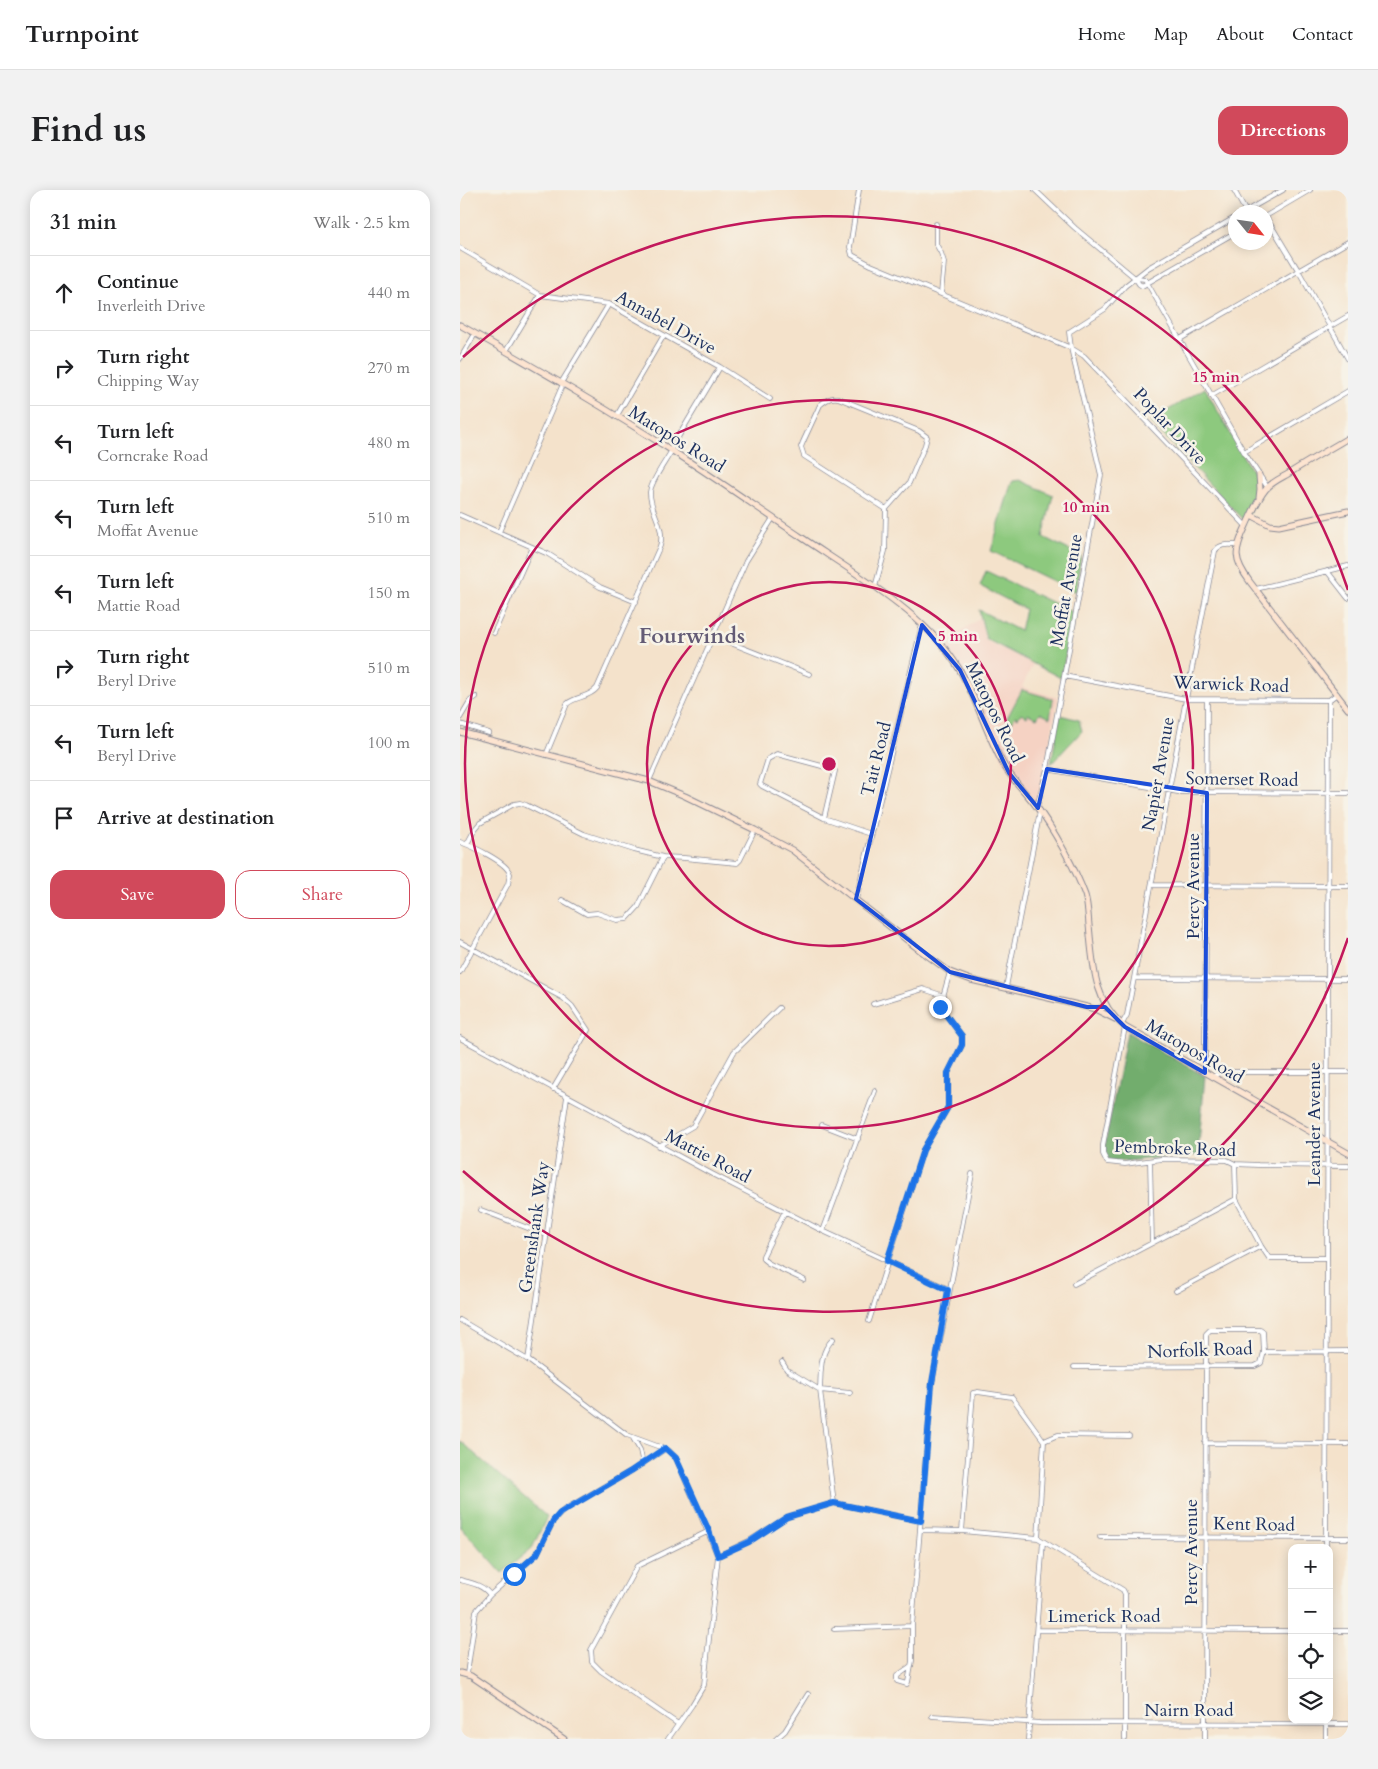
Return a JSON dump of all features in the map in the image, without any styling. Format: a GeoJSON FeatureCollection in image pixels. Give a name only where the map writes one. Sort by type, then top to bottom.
{"type":"FeatureCollection","features":[{"type":"Feature","properties":{"kind":"main road","name":"Matopos Road"},"geometry":{"type":"LineString","coordinates":[[460,325],[672,450],[875,587],[922,625],[943,646],[960,670],[971,690],[1002,761],[1012,777],[1039,809],[1079,880],[1086,898],[1096,980],[1106,1007],[1124,1026],[1348,1153]]}},
{"type":"Feature","properties":{"kind":"main road"},"geometry":{"type":"LineString","coordinates":[[1348,438],[1268,488],[1259,499],[1251,515],[1238,544],[1236,554],[1238,563],[1256,589],[1348,709]]}},
{"type":"Feature","properties":{"kind":"main road"},"geometry":{"type":"LineString","coordinates":[[1259,475],[1259,499]]}},
{"type":"Feature","properties":{"kind":"main road"},"geometry":{"type":"LineString","coordinates":[[1251,515],[1270,525],[1279,526],[1348,511]]}},
{"type":"Feature","properties":{"kind":"main road"},"geometry":{"type":"LineString","coordinates":[[460,732],[649,781],[685,796],[792,850],[950,972],[971,980],[1095,1009],[1117,1020]]}},
{"type":"Feature","properties":{"kind":"main road"},"geometry":{"type":"LineString","coordinates":[[1095,1009],[1106,1007]]}},
{"type":"Feature","properties":{"kind":"main road"},"geometry":{"type":"LineString","coordinates":[[460,1673],[467,1674],[564,1739]]}},
{"type":"Feature","properties":{"kind":"street","name":"Poplar Drive"},"geometry":{"type":"LineString","coordinates":[[859,190],[850,247],[852,255],[871,265],[1071,348],[1089,360],[1246,526]]}},
{"type":"Feature","properties":{"kind":"street"},"geometry":{"type":"LineString","coordinates":[[1035,190],[1075,228],[1144,286],[1228,237]]}},
{"type":"Feature","properties":{"kind":"street"},"geometry":{"type":"LineString","coordinates":[[1234,190],[1242,205]]}},
{"type":"Feature","properties":{"kind":"street"},"geometry":{"type":"LineString","coordinates":[[1257,205],[1283,190]]}},
{"type":"Feature","properties":{"kind":"street"},"geometry":{"type":"LineString","coordinates":[[1273,213],[1310,190]]}},
{"type":"Feature","properties":{"kind":"street"},"geometry":{"type":"LineString","coordinates":[[1135,278],[1148,268],[1228,222]]}},
{"type":"Feature","properties":{"kind":"street"},"geometry":{"type":"LineString","coordinates":[[936,224],[936,244],[943,256],[944,262],[941,294]]}},
{"type":"Feature","properties":{"kind":"street"},"geometry":{"type":"LineString","coordinates":[[1273,229],[1348,359]]}},
{"type":"Feature","properties":{"kind":"street"},"geometry":{"type":"LineString","coordinates":[[1180,339],[1348,242]]}},
{"type":"Feature","properties":{"kind":"street"},"geometry":{"type":"LineString","coordinates":[[460,248],[540,295],[506,351]]}},
{"type":"Feature","properties":{"kind":"street"},"geometry":{"type":"LineString","coordinates":[[1148,268],[1144,278],[1147,284],[1244,452],[1268,488]]}},
{"type":"Feature","properties":{"kind":"street"},"geometry":{"type":"LineString","coordinates":[[1135,278],[1144,278]]}},
{"type":"Feature","properties":{"kind":"street","name":"Moffat Avenue"},"geometry":{"type":"LineString","coordinates":[[1006,987],[1101,475],[1068,334],[1070,330],[1105,309],[1125,286],[1135,278]]}},
{"type":"Feature","properties":{"kind":"street","name":"Annabel Drive"},"geometry":{"type":"LineString","coordinates":[[540,295],[609,304],[720,367],[770,399]]}},
{"type":"Feature","properties":{"kind":"street"},"geometry":{"type":"LineString","coordinates":[[499,532],[562,384],[609,304]]}},
{"type":"Feature","properties":{"kind":"street"},"geometry":{"type":"LineString","coordinates":[[1211,396],[1348,316]]}},
{"type":"Feature","properties":{"kind":"street"},"geometry":{"type":"LineString","coordinates":[[460,359],[475,334]]}},
{"type":"Feature","properties":{"kind":"street"},"geometry":{"type":"LineString","coordinates":[[616,416],[664,335]]}},
{"type":"Feature","properties":{"kind":"street"},"geometry":{"type":"LineString","coordinates":[[546,755],[567,704],[573,699],[592,693],[597,688],[636,602],[662,539],[650,489],[720,367]]}},
{"type":"Feature","properties":{"kind":"street"},"geometry":{"type":"LineString","coordinates":[[1244,452],[1348,391]]}},
{"type":"Feature","properties":{"kind":"street"},"geometry":{"type":"LineString","coordinates":[[875,587],[885,551],[886,509],[909,483],[927,437],[919,431],[838,398],[829,399],[820,405],[803,442],[801,447],[804,456],[886,509]]}},
{"type":"Feature","properties":{"kind":"street"},"geometry":{"type":"LineString","coordinates":[[460,515],[532,547],[562,562],[600,587],[636,602]]}},
{"type":"Feature","properties":{"kind":"street"},"geometry":{"type":"LineString","coordinates":[[649,781],[746,562],[773,518]]}},
{"type":"Feature","properties":{"kind":"street","name":"Napier Avenue"},"geometry":{"type":"LineString","coordinates":[[1124,1026],[1215,551],[1224,545],[1238,544]]}},
{"type":"Feature","properties":{"kind":"street"},"geometry":{"type":"LineString","coordinates":[[494,633],[532,547]]}},
{"type":"Feature","properties":{"kind":"street"},"geometry":{"type":"LineString","coordinates":[[1256,589],[1348,566]]}},
{"type":"Feature","properties":{"kind":"street"},"geometry":{"type":"LineString","coordinates":[[1327,571],[1348,598]]}},
{"type":"Feature","properties":{"kind":"street","name":"Tait Road"},"geometry":{"type":"LineString","coordinates":[[856,899],[922,625]]}},
{"type":"Feature","properties":{"kind":"street"},"geometry":{"type":"LineString","coordinates":[[713,636],[810,674]]}},
{"type":"Feature","properties":{"kind":"street","name":"Warwick Road"},"geometry":{"type":"LineString","coordinates":[[1064,676],[1186,699],[1330,700]]}},
{"type":"Feature","properties":{"kind":"street"},"geometry":{"type":"LineString","coordinates":[[1330,700],[1337,694]]}},
{"type":"Feature","properties":{"kind":"street"},"geometry":{"type":"LineString","coordinates":[[460,718],[470,701],[476,697]]}},
{"type":"Feature","properties":{"kind":"street","name":"Percy Avenue"},"geometry":{"type":"LineString","coordinates":[[1205,1073],[1207,700]]}},
{"type":"Feature","properties":{"kind":"street","name":"Leander Avenue"},"geometry":{"type":"LineString","coordinates":[[1326,1544],[1328,794],[1330,700]]}},
{"type":"Feature","properties":{"kind":"street"},"geometry":{"type":"LineString","coordinates":[[460,724],[489,732]]}},
{"type":"Feature","properties":{"kind":"street"},"geometry":{"type":"LineString","coordinates":[[824,818],[835,771],[777,754],[768,758],[760,784],[762,786],[824,818],[871,834]]}},
{"type":"Feature","properties":{"kind":"street","name":"Somerset Road"},"geometry":{"type":"LineString","coordinates":[[1047,770],[1169,790],[1207,793],[1348,793]]}},
{"type":"Feature","properties":{"kind":"street"},"geometry":{"type":"LineString","coordinates":[[467,844],[480,822],[514,804],[520,803],[584,834],[634,850],[664,857],[737,863],[755,830]]}},
{"type":"Feature","properties":{"kind":"street"},"geometry":{"type":"LineString","coordinates":[[460,842],[504,865],[510,874],[508,884],[460,972]]}},
{"type":"Feature","properties":{"kind":"street"},"geometry":{"type":"LineString","coordinates":[[562,900],[588,914],[597,912],[617,920],[627,919],[638,908],[664,857]]}},
{"type":"Feature","properties":{"kind":"street"},"geometry":{"type":"LineString","coordinates":[[1152,885],[1348,886]]}},
{"type":"Feature","properties":{"kind":"street"},"geometry":{"type":"LineString","coordinates":[[460,942],[563,998],[572,1006],[588,1030],[553,1089]]}},
{"type":"Feature","properties":{"kind":"street"},"geometry":{"type":"LineString","coordinates":[[869,1321],[923,1150],[948,1107],[948,1073],[962,1045],[962,1036],[940,1007],[950,972]]}},
{"type":"Feature","properties":{"kind":"street"},"geometry":{"type":"LineString","coordinates":[[1134,978],[1348,979]]}},
{"type":"Feature","properties":{"kind":"street"},"geometry":{"type":"LineString","coordinates":[[873,1004],[923,989],[944,996]]}},
{"type":"Feature","properties":{"kind":"street"},"geometry":{"type":"LineString","coordinates":[[659,1146],[693,1126],[734,1052],[779,1008]]}},
{"type":"Feature","properties":{"kind":"street","name":"Pembroke Road"},"geometry":{"type":"LineString","coordinates":[[1124,1026],[1103,1144],[1105,1160],[1110,1163],[1161,1159],[1227,1160],[1235,1164],[1348,1166]]}},
{"type":"Feature","properties":{"kind":"street","name":"Mattie Road"},"geometry":{"type":"LineString","coordinates":[[460,1038],[567,1097],[784,1211],[948,1290]]}},
{"type":"Feature","properties":{"kind":"street"},"geometry":{"type":"LineString","coordinates":[[1213,1077],[1220,1072],[1348,1072]]}},
{"type":"Feature","properties":{"kind":"street"},"geometry":{"type":"LineString","coordinates":[[823,1231],[875,1091]]}},
{"type":"Feature","properties":{"kind":"street","name":"Greenshank Way"},"geometry":{"type":"LineString","coordinates":[[528,1360],[567,1097]]}},
{"type":"Feature","properties":{"kind":"street"},"geometry":{"type":"LineString","coordinates":[[822,1125],[858,1138]]}},
{"type":"Feature","properties":{"kind":"street"},"geometry":{"type":"LineString","coordinates":[[1150,1161],[1152,1243]]}},
{"type":"Feature","properties":{"kind":"street"},"geometry":{"type":"LineString","coordinates":[[1235,1164],[1236,1199],[1261,1246],[1271,1259],[1328,1258]]}},
{"type":"Feature","properties":{"kind":"street"},"geometry":{"type":"LineString","coordinates":[[911,1666],[897,1676],[897,1681],[907,1684],[911,1666],[912,1626],[932,1383],[948,1290],[972,1174]]}},
{"type":"Feature","properties":{"kind":"street"},"geometry":{"type":"LineString","coordinates":[[1074,1284],[1236,1199]]}},
{"type":"Feature","properties":{"kind":"street"},"geometry":{"type":"LineString","coordinates":[[482,1210],[546,1235]]}},
{"type":"Feature","properties":{"kind":"street"},"geometry":{"type":"LineString","coordinates":[[784,1211],[763,1259],[768,1264],[804,1280]]}},
{"type":"Feature","properties":{"kind":"street"},"geometry":{"type":"LineString","coordinates":[[1176,1291],[1261,1246]]}},
{"type":"Feature","properties":{"kind":"street"},"geometry":{"type":"LineString","coordinates":[[460,1320],[528,1360],[585,1405],[633,1438],[665,1448],[676,1458],[709,1531],[718,1556],[704,1685],[668,1739]]}},
{"type":"Feature","properties":{"kind":"street","name":"Percy Avenue"},"geometry":{"type":"LineString","coordinates":[[1205,1739],[1204,1444],[1206,1334],[1210,1330],[1260,1330],[1263,1332],[1264,1352]]}},
{"type":"Feature","properties":{"kind":"street"},"geometry":{"type":"LineString","coordinates":[[834,1340],[825,1350],[823,1357],[820,1390],[834,1503]]}},
{"type":"Feature","properties":{"kind":"street","name":"Norfolk Road"},"geometry":{"type":"LineString","coordinates":[[1074,1368],[1205,1365],[1255,1366],[1261,1363],[1264,1352],[1348,1351]]}},
{"type":"Feature","properties":{"kind":"street"},"geometry":{"type":"LineString","coordinates":[[782,1362],[787,1370],[820,1390],[850,1394]]}},
{"type":"Feature","properties":{"kind":"street"},"geometry":{"type":"LineString","coordinates":[[962,1531],[972,1396],[976,1392],[1012,1397],[1044,1441],[1038,1538]]}},
{"type":"Feature","properties":{"kind":"street"},"geometry":{"type":"LineString","coordinates":[[1044,1441],[1058,1435],[1130,1436]]}},
{"type":"Feature","properties":{"kind":"street"},"geometry":{"type":"LineString","coordinates":[[633,1438],[640,1450],[643,1464]]}},
{"type":"Feature","properties":{"kind":"street"},"geometry":{"type":"LineString","coordinates":[[1204,1444],[1348,1444]]}},
{"type":"Feature","properties":{"kind":"street"},"geometry":{"type":"LineString","coordinates":[[467,1674],[475,1613],[490,1595],[537,1554],[553,1521],[560,1513],[643,1464],[665,1448]]}},
{"type":"Feature","properties":{"kind":"street"},"geometry":{"type":"LineString","coordinates":[[718,1556],[749,1542],[787,1517],[834,1503],[921,1521]]}},
{"type":"Feature","properties":{"kind":"street"},"geometry":{"type":"LineString","coordinates":[[921,1530],[962,1531],[1038,1538],[1123,1590],[1125,1594],[1126,1630],[1125,1739]]}},
{"type":"Feature","properties":{"kind":"street"},"geometry":{"type":"LineString","coordinates":[[678,1724],[601,1671],[592,1662],[590,1650],[637,1566],[709,1531]]}},
{"type":"Feature","properties":{"kind":"street","name":"Kent Road"},"geometry":{"type":"LineString","coordinates":[[1100,1537],[1348,1538]]}},
{"type":"Feature","properties":{"kind":"street"},"geometry":{"type":"LineString","coordinates":[[1028,1739],[1043,1541]]}},
{"type":"Feature","properties":{"kind":"street"},"geometry":{"type":"LineString","coordinates":[[460,1580],[479,1586],[490,1595]]}},
{"type":"Feature","properties":{"kind":"street"},"geometry":{"type":"LineString","coordinates":[[834,1629],[912,1626]]}},
{"type":"Feature","properties":{"kind":"street","name":"Limerick Road"},"geometry":{"type":"LineString","coordinates":[[1037,1630],[1288,1631]]}},
{"type":"Feature","properties":{"kind":"street"},"geometry":{"type":"LineString","coordinates":[[1333,1631],[1348,1631]]}},
{"type":"Feature","properties":{"kind":"street"},"geometry":{"type":"LineString","coordinates":[[776,1739],[785,1731],[808,1694]]}},
{"type":"Feature","properties":{"kind":"street","name":"Nairn Road"},"geometry":{"type":"LineString","coordinates":[[932,1716],[1030,1722],[1125,1724],[1288,1723]]}},
{"type":"Feature","properties":{"kind":"street","name":"Nairn Road"},"geometry":{"type":"LineString","coordinates":[[1333,1723],[1348,1724]]}},
{"type":"Feature","properties":{"kind":"street"},"geometry":{"type":"LineString","coordinates":[[1326,1724],[1326,1739]]}},
{"type":"Feature","properties":{"kind":"highlighted area"},"geometry":{"type":"Polygon","coordinates":[[[922,625],[960,670],[1009,773],[1038,808],[1047,769],[1207,793],[1205,1073],[1125,1027],[1105,1007],[1087,1007],[950,972],[856,899],[922,625]]]}},
{"type":"Feature","properties":{"kind":"shaded area"},"geometry":{"type":"Polygon","coordinates":[[[980,618],[985,640],[1033,664],[1022,687],[1058,698],[1037,804],[1016,780],[1004,762],[972,689],[943,644],[980,618]]]}},
{"type":"Feature","properties":{"kind":"green space"},"geometry":{"type":"Polygon","coordinates":[[[1205,388],[1258,483],[1258,493],[1247,519],[1244,521],[1150,421],[1205,388]]]}},
{"type":"Feature","properties":{"kind":"green space"},"geometry":{"type":"Polygon","coordinates":[[[1020,480],[1053,495],[1043,537],[1081,556],[1076,592],[991,551],[1011,484],[1013,481],[1020,480]]]}},
{"type":"Feature","properties":{"kind":"green space"},"geometry":{"type":"Polygon","coordinates":[[[986,571],[1074,613],[1061,678],[986,639],[979,610],[1020,631],[1025,609],[980,586],[986,571]]]}},
{"type":"Feature","properties":{"kind":"green space"},"geometry":{"type":"Polygon","coordinates":[[[1022,690],[1053,699],[1050,718],[1040,713],[1037,718],[1028,714],[1027,717],[1021,713],[1018,718],[1015,716],[1012,722],[1007,718],[1022,690]]]}},
{"type":"Feature","properties":{"kind":"green space"},"geometry":{"type":"Polygon","coordinates":[[[1060,715],[1079,720],[1082,731],[1051,764],[1060,715]]]}},
{"type":"Feature","properties":{"kind":"green space"},"geometry":{"type":"Polygon","coordinates":[[[1127,1032],[1205,1076],[1198,1155],[1115,1162],[1110,1161],[1106,1156],[1105,1144],[1127,1032]]]}},
{"type":"Feature","properties":{"kind":"green space"},"geometry":{"type":"Polygon","coordinates":[[[460,1441],[547,1517],[532,1548],[502,1573],[460,1526],[460,1441]]]}},
{"type":"Feature","properties":{"kind":"district","name":"Fourwinds"},"geometry":{"type":"Point","coordinates":[692,635]}},
{"type":"Feature","properties":{"kind":"route"},"geometry":{"type":"LineString","coordinates":[[514,1574],[537,1554],[553,1521],[560,1513],[631,1471],[665,1448],[676,1458],[709,1531],[718,1556],[749,1542],[787,1517],[834,1503],[921,1521],[932,1383],[948,1290],[887,1261],[923,1150],[948,1107],[948,1073],[962,1045],[963,1040],[960,1032],[940,1007]]}}]}
